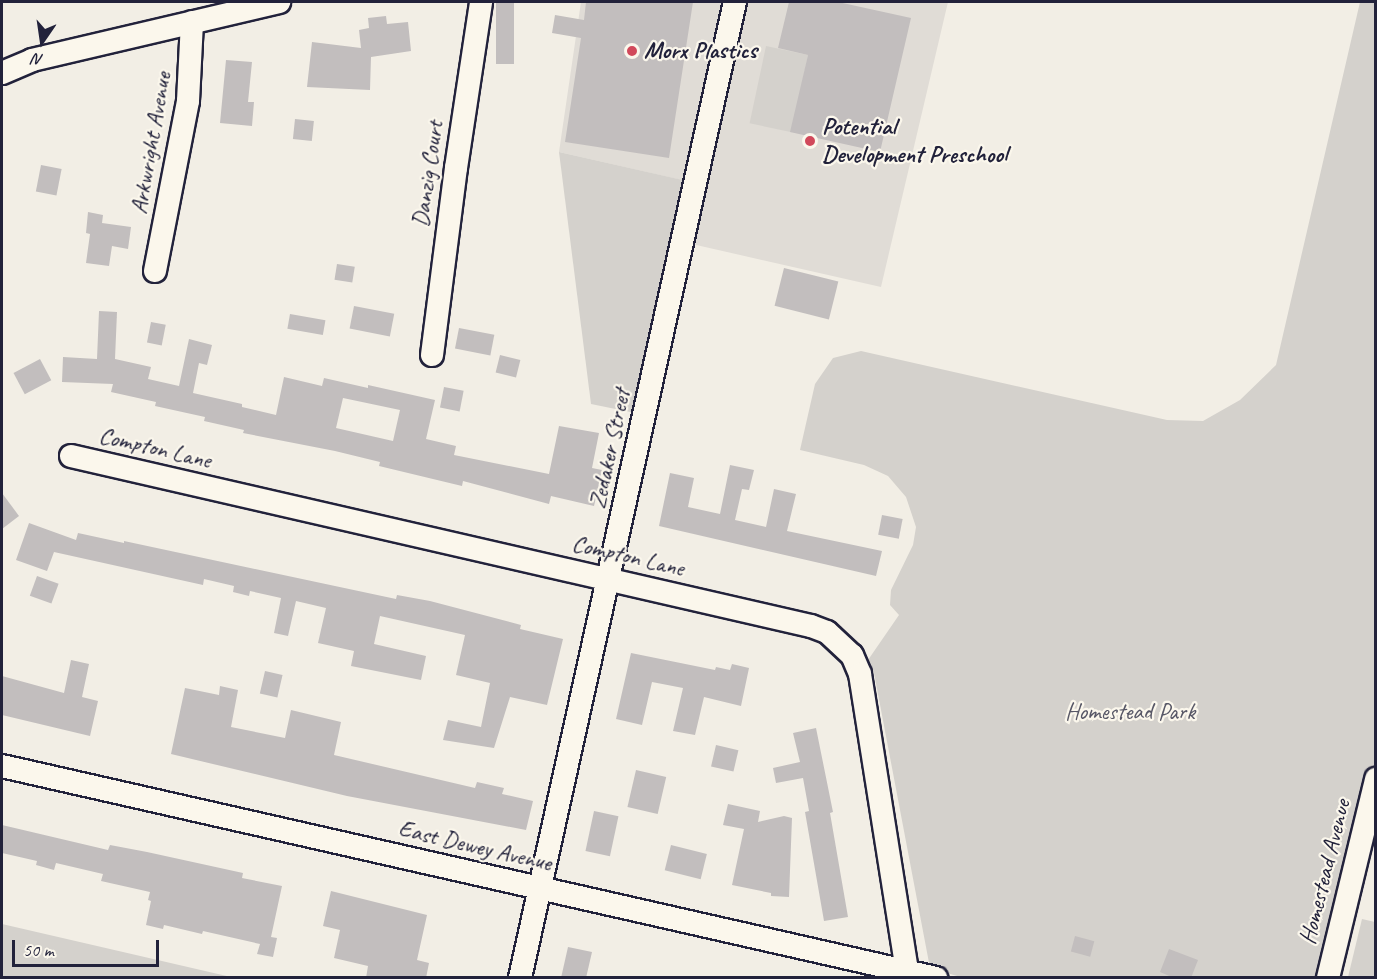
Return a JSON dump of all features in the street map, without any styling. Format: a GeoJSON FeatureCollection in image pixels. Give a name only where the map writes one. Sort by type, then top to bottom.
{"type":"FeatureCollection","features":[{"type":"Feature","properties":{"kind":"street"},"geometry":{"type":"LineString","coordinates":[[2,72],[32,60],[279,2]]}},
{"type":"Feature","properties":{"kind":"street","name":"Danzig Court"},"geometry":{"type":"LineString","coordinates":[[432,355],[456,168],[481,2]]}},
{"type":"Feature","properties":{"kind":"street","name":"Zedaker Street"},"geometry":{"type":"LineString","coordinates":[[520,978],[610,579],[735,2]]}},
{"type":"Feature","properties":{"kind":"street","name":"Arkwright Avenue"},"geometry":{"type":"LineString","coordinates":[[155,271],[188,101],[192,61],[192,22]]}},
{"type":"Feature","properties":{"kind":"street","name":"Compton Lane"},"geometry":{"type":"LineString","coordinates":[[71,456],[812,626],[827,632],[852,655],[860,674],[907,971]]}},
{"type":"Feature","properties":{"kind":"street","name":"East Dewey Avenue"},"geometry":{"type":"LineString","coordinates":[[2,765],[936,978]]}},
{"type":"Feature","properties":{"kind":"street","name":"Homestead Avenue"},"geometry":{"type":"LineString","coordinates":[[1328,978],[1376,779]]}},
{"type":"Feature","properties":{"kind":"shaded area","name":"Potential Development Preschool"},"geometry":{"type":"Polygon","coordinates":[[[581,2],[948,2],[881,287],[683,242],[695,183],[559,152],[581,2]]]}},
{"type":"Feature","properties":{"kind":"green space","name":"Homestead Park"},"geometry":{"type":"Polygon","coordinates":[[[1360,2],[1375,2],[1376,779],[1328,977],[964,978],[930,968],[874,673],[868,660],[899,615],[890,605],[891,590],[913,545],[916,527],[906,497],[888,476],[864,465],[800,450],[815,384],[833,358],[861,351],[1167,420],[1203,421],[1240,400],[1276,365],[1360,2]]]}},
{"type":"Feature","properties":{"kind":"green space"},"geometry":{"type":"Polygon","coordinates":[[[766,46],[808,55],[792,132],[750,123],[766,46]]]}},
{"type":"Feature","properties":{"kind":"green space"},"geometry":{"type":"Polygon","coordinates":[[[559,152],[696,183],[645,415],[591,404],[559,152]]]}},
{"type":"Feature","properties":{"kind":"green space"},"geometry":{"type":"Polygon","coordinates":[[[1362,919],[1375,922],[1375,977],[1348,977],[1362,919]]]}},
{"type":"Feature","properties":{"kind":"green space"},"geometry":{"type":"Polygon","coordinates":[[[2,924],[231,977],[2,977],[2,924]]]}},
{"type":"Feature","properties":{"kind":"building"},"geometry":{"type":"Polygon","coordinates":[[[496,2],[514,2],[514,64],[496,64],[496,2]]]}},
{"type":"Feature","properties":{"kind":"building","name":"Morx Plastics"},"geometry":{"type":"Polygon","coordinates":[[[586,2],[693,2],[669,158],[565,142],[581,38],[552,33],[555,15],[584,20],[586,2]]]}},
{"type":"Feature","properties":{"kind":"building"},"geometry":{"type":"Polygon","coordinates":[[[789,2],[838,2],[911,18],[880,152],[790,132],[808,55],[778,48],[789,2]]]}},
{"type":"Feature","properties":{"kind":"building"},"geometry":{"type":"Polygon","coordinates":[[[386,16],[387,24],[408,22],[411,51],[371,57],[370,90],[307,87],[312,42],[361,48],[359,30],[369,28],[368,18],[386,16]]]}},
{"type":"Feature","properties":{"kind":"building"},"geometry":{"type":"Polygon","coordinates":[[[226,60],[252,62],[248,102],[254,102],[252,126],[220,123],[226,60]]]}},
{"type":"Feature","properties":{"kind":"building"},"geometry":{"type":"Polygon","coordinates":[[[295,119],[314,121],[312,141],[293,139],[295,119]]]}},
{"type":"Feature","properties":{"kind":"building"},"geometry":{"type":"Polygon","coordinates":[[[41,165],[62,169],[56,196],[36,192],[41,165]]]}},
{"type":"Feature","properties":{"kind":"building"},"geometry":{"type":"Polygon","coordinates":[[[88,212],[103,215],[102,223],[131,227],[128,249],[112,246],[109,266],[86,263],[90,234],[86,233],[88,212]]]}},
{"type":"Feature","properties":{"kind":"building"},"geometry":{"type":"Polygon","coordinates":[[[337,264],[355,267],[352,283],[334,280],[337,264]]]}},
{"type":"Feature","properties":{"kind":"building"},"geometry":{"type":"Polygon","coordinates":[[[784,268],[838,282],[829,319],[775,306],[784,268]]]}},
{"type":"Feature","properties":{"kind":"building"},"geometry":{"type":"Polygon","coordinates":[[[354,306],[394,314],[390,336],[350,329],[354,306]]]}},
{"type":"Feature","properties":{"kind":"building"},"geometry":{"type":"Polygon","coordinates":[[[99,311],[117,312],[115,359],[151,367],[148,379],[179,386],[189,339],[212,345],[207,365],[199,363],[193,393],[242,404],[242,407],[276,415],[284,377],[322,386],[324,378],[368,388],[368,385],[435,400],[426,439],[456,446],[454,455],[549,474],[559,426],[599,433],[592,468],[602,470],[594,506],[551,496],[549,504],[463,481],[462,486],[379,466],[380,462],[335,451],[243,433],[244,430],[204,421],[205,417],[155,406],[156,402],[111,392],[113,384],[62,382],[63,357],[97,359],[99,311]],[[343,398],[336,428],[393,441],[400,410],[343,398]]]}},
{"type":"Feature","properties":{"kind":"building"},"geometry":{"type":"Polygon","coordinates":[[[290,314],[325,320],[323,335],[287,329],[290,314]]]}},
{"type":"Feature","properties":{"kind":"building"},"geometry":{"type":"Polygon","coordinates":[[[151,322],[166,325],[162,345],[147,343],[151,322]]]}},
{"type":"Feature","properties":{"kind":"building"},"geometry":{"type":"Polygon","coordinates":[[[459,328],[494,335],[490,355],[455,349],[459,328]]]}},
{"type":"Feature","properties":{"kind":"building"},"geometry":{"type":"Polygon","coordinates":[[[500,355],[520,360],[516,378],[496,372],[500,355]]]}},
{"type":"Feature","properties":{"kind":"building"},"geometry":{"type":"Polygon","coordinates":[[[40,359],[51,380],[25,394],[14,373],[40,359]]]}},
{"type":"Feature","properties":{"kind":"building"},"geometry":{"type":"Polygon","coordinates":[[[444,387],[464,391],[460,411],[440,408],[444,387]]]}},
{"type":"Feature","properties":{"kind":"building"},"geometry":{"type":"Polygon","coordinates":[[[730,465],[754,470],[749,490],[742,489],[735,520],[766,527],[774,489],[796,494],[787,531],[882,551],[876,576],[659,526],[670,473],[694,478],[688,507],[720,514],[730,465]]]}},
{"type":"Feature","properties":{"kind":"building"},"geometry":{"type":"Polygon","coordinates":[[[2,493],[19,516],[2,529],[2,493]]]}},
{"type":"Feature","properties":{"kind":"building"},"geometry":{"type":"Polygon","coordinates":[[[882,515],[903,519],[899,539],[878,535],[882,515]]]}},
{"type":"Feature","properties":{"kind":"building"},"geometry":{"type":"Polygon","coordinates":[[[29,523],[76,540],[78,533],[396,599],[397,595],[430,601],[521,625],[520,629],[563,639],[547,705],[510,697],[494,748],[443,740],[448,720],[481,727],[490,683],[456,675],[465,635],[380,616],[374,644],[426,656],[421,680],[351,666],[354,651],[318,643],[326,608],[296,601],[288,636],[274,633],[281,598],[250,591],[249,596],[233,592],[234,586],[204,579],[203,585],[54,552],[47,571],[16,560],[29,523]]]}},
{"type":"Feature","properties":{"kind":"building"},"geometry":{"type":"Polygon","coordinates":[[[37,576],[59,584],[51,604],[30,596],[37,576]]]}},
{"type":"Feature","properties":{"kind":"building"},"geometry":{"type":"Polygon","coordinates":[[[631,653],[715,670],[716,667],[730,670],[732,664],[749,668],[741,706],[704,697],[695,735],[673,731],[683,688],[652,682],[642,725],[616,719],[631,653]]]}},
{"type":"Feature","properties":{"kind":"building"},"geometry":{"type":"Polygon","coordinates":[[[71,660],[89,664],[82,697],[98,701],[90,736],[2,715],[2,676],[64,693],[71,660]]]}},
{"type":"Feature","properties":{"kind":"building"},"geometry":{"type":"Polygon","coordinates":[[[265,671],[283,675],[277,697],[260,693],[265,671]]]}},
{"type":"Feature","properties":{"kind":"building"},"geometry":{"type":"Polygon","coordinates":[[[220,686],[238,690],[231,727],[285,738],[291,710],[341,722],[334,755],[475,788],[477,782],[504,788],[502,794],[533,801],[526,830],[347,796],[171,754],[185,688],[219,695],[220,686]]]}},
{"type":"Feature","properties":{"kind":"building"},"geometry":{"type":"Polygon","coordinates":[[[816,728],[833,812],[830,813],[848,917],[824,921],[805,812],[809,811],[803,778],[776,783],[773,768],[800,762],[793,733],[816,728]]]}},
{"type":"Feature","properties":{"kind":"building"},"geometry":{"type":"Polygon","coordinates":[[[716,745],[738,750],[733,772],[711,766],[716,745]]]}},
{"type":"Feature","properties":{"kind":"building"},"geometry":{"type":"Polygon","coordinates":[[[636,770],[666,777],[658,814],[627,807],[636,770]]]}},
{"type":"Feature","properties":{"kind":"building"},"geometry":{"type":"Polygon","coordinates":[[[728,804],[760,811],[758,822],[784,816],[792,818],[789,897],[771,896],[771,893],[732,885],[744,829],[723,825],[728,804]]]}},
{"type":"Feature","properties":{"kind":"building"},"geometry":{"type":"Polygon","coordinates":[[[594,811],[618,816],[610,856],[585,851],[594,811]]]}},
{"type":"Feature","properties":{"kind":"building"},"geometry":{"type":"Polygon","coordinates":[[[2,825],[108,850],[110,845],[147,852],[243,873],[242,878],[282,886],[271,937],[277,938],[273,957],[257,954],[260,944],[203,931],[202,934],[164,925],[163,929],[146,925],[151,901],[148,900],[150,892],[101,881],[103,874],[56,863],[54,870],[36,865],[37,861],[2,853],[2,825]]]}},
{"type":"Feature","properties":{"kind":"building"},"geometry":{"type":"Polygon","coordinates":[[[671,845],[707,854],[701,879],[665,870],[671,845]]]}},
{"type":"Feature","properties":{"kind":"building"},"geometry":{"type":"Polygon","coordinates":[[[331,891],[427,915],[417,960],[429,963],[426,978],[366,978],[368,966],[334,958],[340,930],[323,926],[331,891]]]}},
{"type":"Feature","properties":{"kind":"building"},"geometry":{"type":"Polygon","coordinates":[[[1075,936],[1094,941],[1090,957],[1071,951],[1075,936]]]}},
{"type":"Feature","properties":{"kind":"building"},"geometry":{"type":"Polygon","coordinates":[[[568,947],[592,952],[586,978],[561,978],[568,947]]]}},
{"type":"Feature","properties":{"kind":"building"},"geometry":{"type":"Polygon","coordinates":[[[1169,949],[1198,960],[1191,978],[1174,978],[1160,972],[1169,949]]]}},
{"type":"Feature","properties":{"kind":"place","name":"Morx Plastics"},"geometry":{"type":"Point","coordinates":[632,51]}},
{"type":"Feature","properties":{"kind":"place","name":"Potential Development Preschool"},"geometry":{"type":"Point","coordinates":[810,141]}}]}
